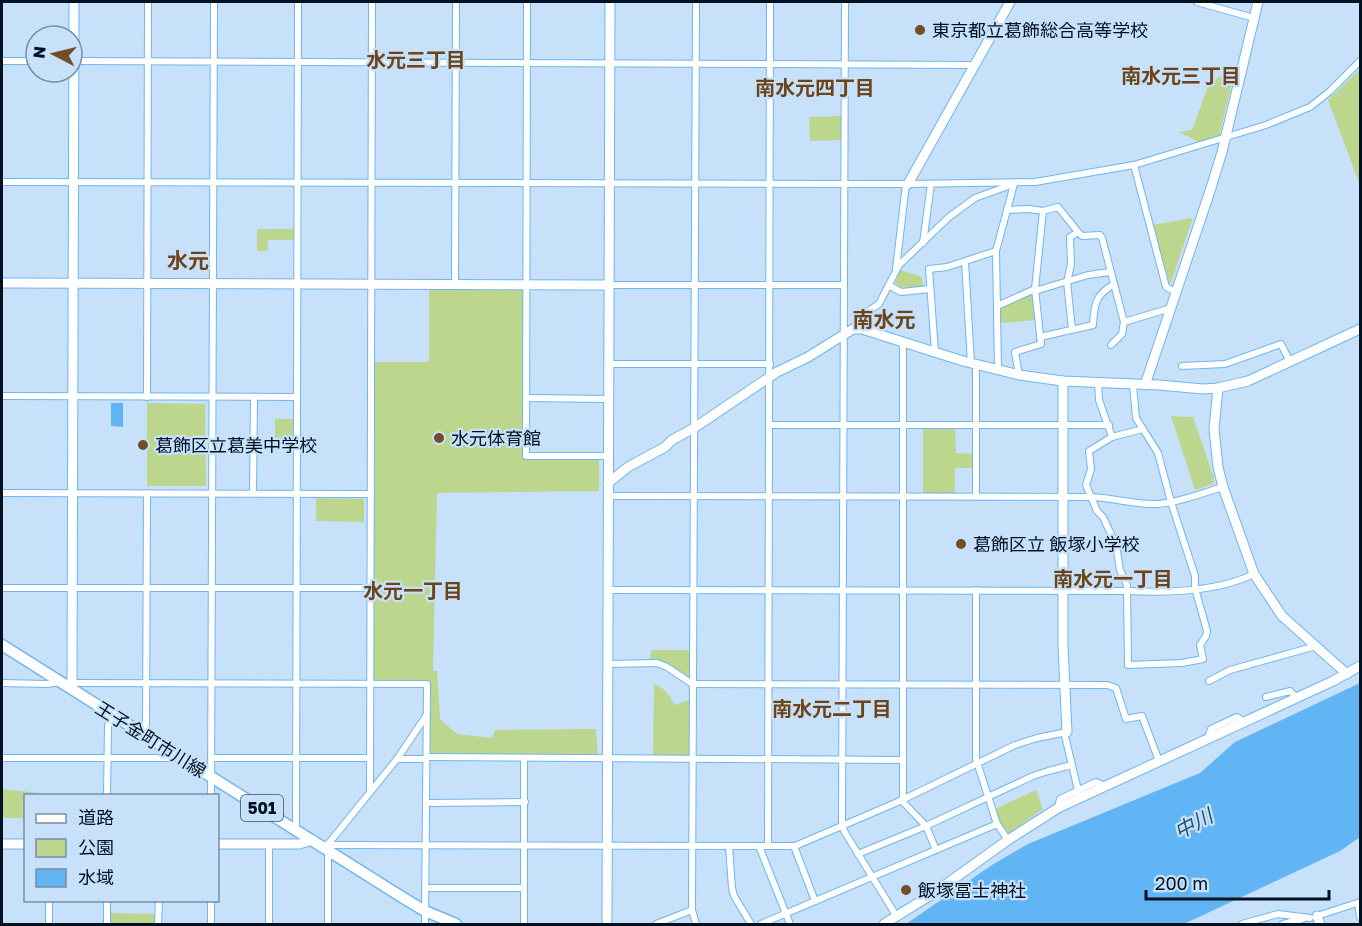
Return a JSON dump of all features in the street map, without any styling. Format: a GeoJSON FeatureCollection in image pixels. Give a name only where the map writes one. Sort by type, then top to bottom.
{"type":"FeatureCollection","features":[{"type":"Feature","properties":{"kind":"main road","name":"王子金町市川線"},"geometry":{"type":"LineString","coordinates":[[2,645],[425,911],[456,924]]}},
{"type":"Feature","properties":{"kind":"street"},"geometry":{"type":"LineString","coordinates":[[74,2],[74,24]]}},
{"type":"Feature","properties":{"kind":"street"},"geometry":{"type":"LineString","coordinates":[[147,397],[148,2]]}},
{"type":"Feature","properties":{"kind":"street"},"geometry":{"type":"LineString","coordinates":[[212,794],[214,2]]}},
{"type":"Feature","properties":{"kind":"street"},"geometry":{"type":"LineString","coordinates":[[296,830],[298,2]]}},
{"type":"Feature","properties":{"kind":"street"},"geometry":{"type":"LineString","coordinates":[[370,791],[372,2]]}},
{"type":"Feature","properties":{"kind":"street"},"geometry":{"type":"LineString","coordinates":[[455,284],[456,2]]}},
{"type":"Feature","properties":{"kind":"street"},"geometry":{"type":"LineString","coordinates":[[527,2],[526,456],[608,456]]}},
{"type":"Feature","properties":{"kind":"street"},"geometry":{"type":"LineString","coordinates":[[607,924],[610,2]]}},
{"type":"Feature","properties":{"kind":"street"},"geometry":{"type":"LineString","coordinates":[[696,2],[692,910],[696,924]]}},
{"type":"Feature","properties":{"kind":"street"},"geometry":{"type":"LineString","coordinates":[[768,846],[770,2]]}},
{"type":"Feature","properties":{"kind":"street"},"geometry":{"type":"LineString","coordinates":[[845,2],[842,824],[897,917]]}},
{"type":"Feature","properties":{"kind":"street"},"geometry":{"type":"LineString","coordinates":[[896,273],[907,184],[1010,2]]}},
{"type":"Feature","properties":{"kind":"street"},"geometry":{"type":"LineString","coordinates":[[1197,2],[1254,18]]}},
{"type":"Feature","properties":{"kind":"street"},"geometry":{"type":"LineString","coordinates":[[1145,385],[1211,188],[1258,2]]}},
{"type":"Feature","properties":{"kind":"street"},"geometry":{"type":"LineString","coordinates":[[2,61],[24,61]]}},
{"type":"Feature","properties":{"kind":"street"},"geometry":{"type":"LineString","coordinates":[[84,61],[974,65]]}},
{"type":"Feature","properties":{"kind":"street"},"geometry":{"type":"LineString","coordinates":[[2,182],[1014,184],[1060,179],[1134,165],[1266,125],[1310,107],[1329,92],[1360,61]]}},
{"type":"Feature","properties":{"kind":"street"},"geometry":{"type":"LineString","coordinates":[[67,684],[72,588],[73,493],[73,84]]}},
{"type":"Feature","properties":{"kind":"street"},"geometry":{"type":"LineString","coordinates":[[1134,165],[1166,287],[1176,292]]}},
{"type":"Feature","properties":{"kind":"street"},"geometry":{"type":"LineString","coordinates":[[923,244],[931,184]]}},
{"type":"Feature","properties":{"kind":"street"},"geometry":{"type":"LineString","coordinates":[[998,370],[996,251],[1014,184]]}},
{"type":"Feature","properties":{"kind":"street"},"geometry":{"type":"LineString","coordinates":[[608,483],[628,467],[647,458],[694,428],[769,377],[853,329],[859,316],[879,304],[899,266],[949,217],[975,198],[1014,184]]}},
{"type":"Feature","properties":{"kind":"street"},"geometry":{"type":"LineString","coordinates":[[1007,210],[1029,208],[1043,211],[1058,207],[1082,236],[1100,235],[1124,322],[1122,334],[1111,345]]}},
{"type":"Feature","properties":{"kind":"street"},"geometry":{"type":"LineString","coordinates":[[1019,375],[1015,352],[1041,344],[1035,290],[1043,211]]}},
{"type":"Feature","properties":{"kind":"street"},"geometry":{"type":"LineString","coordinates":[[1072,329],[1067,282],[1071,264],[1070,237],[1078,232]]}},
{"type":"Feature","properties":{"kind":"street"},"geometry":{"type":"LineString","coordinates":[[934,352],[929,268],[947,267],[996,251]]}},
{"type":"Feature","properties":{"kind":"street"},"geometry":{"type":"LineString","coordinates":[[965,262],[974,364],[976,496]]}},
{"type":"Feature","properties":{"kind":"street"},"geometry":{"type":"LineString","coordinates":[[997,306],[1035,290],[1088,275],[1110,272]]}},
{"type":"Feature","properties":{"kind":"street"},"geometry":{"type":"LineString","coordinates":[[2,283],[844,285]]}},
{"type":"Feature","properties":{"kind":"street"},"geometry":{"type":"LineString","coordinates":[[1040,337],[1093,325],[1094,309],[1101,293],[1114,284]]}},
{"type":"Feature","properties":{"kind":"street"},"geometry":{"type":"LineString","coordinates":[[890,286],[900,292],[930,290]]}},
{"type":"Feature","properties":{"kind":"street"},"geometry":{"type":"LineString","coordinates":[[1124,322],[1171,308]]}},
{"type":"Feature","properties":{"kind":"street"},"geometry":{"type":"LineString","coordinates":[[853,329],[862,329],[974,364],[1019,375],[1064,381],[1192,389],[1218,388],[1248,381],[1360,329]]}},
{"type":"Feature","properties":{"kind":"street"},"geometry":{"type":"LineString","coordinates":[[903,342],[902,800],[926,826],[936,850]]}},
{"type":"Feature","properties":{"kind":"street"},"geometry":{"type":"LineString","coordinates":[[1182,366],[1225,364],[1281,344],[1290,362]]}},
{"type":"Feature","properties":{"kind":"street"},"geometry":{"type":"LineString","coordinates":[[608,364],[770,364]]}},
{"type":"Feature","properties":{"kind":"street"},"geometry":{"type":"LineString","coordinates":[[1064,381],[1065,732],[1078,790]]}},
{"type":"Feature","properties":{"kind":"street"},"geometry":{"type":"LineString","coordinates":[[1098,382],[1099,400],[1112,437]]}},
{"type":"Feature","properties":{"kind":"street"},"geometry":{"type":"LineString","coordinates":[[1133,385],[1136,418],[1143,429],[1158,453],[1171,502],[1196,576],[1195,588],[1207,631],[1200,645],[1203,659],[1128,665],[1126,635],[1128,591],[1120,570],[1116,544],[1103,517],[1097,511],[1086,485],[1091,469],[1089,451],[1112,437],[1143,429]]}},
{"type":"Feature","properties":{"kind":"street"},"geometry":{"type":"LineString","coordinates":[[1218,388],[1215,444],[1223,487],[1254,574],[1282,616],[1347,674]]}},
{"type":"Feature","properties":{"kind":"street"},"geometry":{"type":"LineString","coordinates":[[2,396],[297,397]]}},
{"type":"Feature","properties":{"kind":"street"},"geometry":{"type":"LineString","coordinates":[[253,493],[254,398]]}},
{"type":"Feature","properties":{"kind":"street"},"geometry":{"type":"LineString","coordinates":[[526,398],[608,399]]}},
{"type":"Feature","properties":{"kind":"street"},"geometry":{"type":"LineString","coordinates":[[770,425],[1109,425]]}},
{"type":"Feature","properties":{"kind":"street"},"geometry":{"type":"LineString","coordinates":[[608,496],[1092,497],[1143,504],[1171,502],[1223,487]]}},
{"type":"Feature","properties":{"kind":"street"},"geometry":{"type":"LineString","coordinates":[[2,493],[370,494]]}},
{"type":"Feature","properties":{"kind":"street"},"geometry":{"type":"LineString","coordinates":[[146,735],[147,493]]}},
{"type":"Feature","properties":{"kind":"street"},"geometry":{"type":"LineString","coordinates":[[608,590],[1168,592],[1229,584],[1254,574]]}},
{"type":"Feature","properties":{"kind":"street"},"geometry":{"type":"LineString","coordinates":[[2,588],[370,588]]}},
{"type":"Feature","properties":{"kind":"street"},"geometry":{"type":"LineString","coordinates":[[976,590],[977,763],[997,824],[1008,840]]}},
{"type":"Feature","properties":{"kind":"street"},"geometry":{"type":"LineString","coordinates":[[1209,681],[1230,670],[1316,646]]}},
{"type":"Feature","properties":{"kind":"street"},"geometry":{"type":"LineString","coordinates":[[608,663],[657,663],[694,685],[1107,685],[1116,688],[1126,719],[1142,716],[1159,761]]}},
{"type":"Feature","properties":{"kind":"street"},"geometry":{"type":"LineString","coordinates":[[885,924],[1058,808],[1360,666]]}},
{"type":"Feature","properties":{"kind":"street"},"geometry":{"type":"LineString","coordinates":[[2,683],[427,684],[425,924]]}},
{"type":"Feature","properties":{"kind":"street"},"geometry":{"type":"LineString","coordinates":[[1266,697],[1290,691],[1296,697]]}},
{"type":"Feature","properties":{"kind":"street"},"geometry":{"type":"LineString","coordinates":[[107,794],[108,726],[111,714]]}},
{"type":"Feature","properties":{"kind":"street"},"geometry":{"type":"LineString","coordinates":[[328,924],[326,848],[397,759],[426,716]]}},
{"type":"Feature","properties":{"kind":"street"},"geometry":{"type":"LineString","coordinates":[[326,848],[426,845],[794,846],[902,800],[1024,742],[1065,732]]}},
{"type":"Feature","properties":{"kind":"street"},"geometry":{"type":"LineString","coordinates":[[2,758],[171,758],[176,754]]}},
{"type":"Feature","properties":{"kind":"street"},"geometry":{"type":"LineString","coordinates":[[212,758],[370,758]]}},
{"type":"Feature","properties":{"kind":"street"},"geometry":{"type":"LineString","coordinates":[[524,758],[524,924]]}},
{"type":"Feature","properties":{"kind":"street"},"geometry":{"type":"LineString","coordinates":[[397,759],[902,760]]}},
{"type":"Feature","properties":{"kind":"street"},"geometry":{"type":"LineString","coordinates":[[858,854],[1048,771],[1072,765]]}},
{"type":"Feature","properties":{"kind":"street"},"geometry":{"type":"LineString","coordinates":[[1058,808],[1060,800],[1078,790],[1096,782],[1105,786]]}},
{"type":"Feature","properties":{"kind":"street"},"geometry":{"type":"LineString","coordinates":[[426,803],[525,802]]}},
{"type":"Feature","properties":{"kind":"street"},"geometry":{"type":"LineString","coordinates":[[761,924],[997,824]]}},
{"type":"Feature","properties":{"kind":"street"},"geometry":{"type":"LineString","coordinates":[[219,844],[303,844],[313,840]]}},
{"type":"Feature","properties":{"kind":"street"},"geometry":{"type":"LineString","coordinates":[[2,844],[24,844]]}},
{"type":"Feature","properties":{"kind":"street"},"geometry":{"type":"LineString","coordinates":[[269,844],[269,924]]}},
{"type":"Feature","properties":{"kind":"street"},"geometry":{"type":"LineString","coordinates":[[729,846],[734,896],[751,924]]}},
{"type":"Feature","properties":{"kind":"street"},"geometry":{"type":"LineString","coordinates":[[759,846],[790,924]]}},
{"type":"Feature","properties":{"kind":"street"},"geometry":{"type":"LineString","coordinates":[[794,846],[815,901]]}},
{"type":"Feature","properties":{"kind":"street"},"geometry":{"type":"LineString","coordinates":[[425,888],[524,888]]}},
{"type":"Feature","properties":{"kind":"street"},"geometry":{"type":"LineString","coordinates":[[49,902],[49,924]]}},
{"type":"Feature","properties":{"kind":"street"},"geometry":{"type":"LineString","coordinates":[[107,902],[107,924]]}},
{"type":"Feature","properties":{"kind":"street"},"geometry":{"type":"LineString","coordinates":[[158,924],[159,902]]}},
{"type":"Feature","properties":{"kind":"street"},"geometry":{"type":"LineString","coordinates":[[211,902],[211,924]]}},
{"type":"Feature","properties":{"kind":"street"},"geometry":{"type":"LineString","coordinates":[[1318,920],[1359,903],[1360,917]]}},
{"type":"Feature","properties":{"kind":"street"},"geometry":{"type":"LineString","coordinates":[[656,924],[669,922],[692,910]]}},
{"type":"Feature","properties":{"kind":"street"},"geometry":{"type":"LineString","coordinates":[[1242,924],[1278,914],[1310,918],[1283,924]]}},
{"type":"Feature","properties":{"kind":"green space"},"geometry":{"type":"Polygon","coordinates":[[[1236,66],[1219,137],[1199,142],[1179,132],[1192,130],[1209,84],[1236,66]]]}},
{"type":"Feature","properties":{"kind":"green space"},"geometry":{"type":"Polygon","coordinates":[[[1360,69],[1360,185],[1328,100],[1360,69]]]}},
{"type":"Feature","properties":{"kind":"green space"},"geometry":{"type":"Polygon","coordinates":[[[842,116],[841,140],[810,141],[809,117],[842,116]]]}},
{"type":"Feature","properties":{"kind":"green space"},"geometry":{"type":"Polygon","coordinates":[[[1193,218],[1171,283],[1153,225],[1193,218]]]}},
{"type":"Feature","properties":{"kind":"green space"},"geometry":{"type":"Polygon","coordinates":[[[257,229],[294,229],[294,240],[268,240],[268,251],[257,251],[257,229]]]}},
{"type":"Feature","properties":{"kind":"green space"},"geometry":{"type":"Polygon","coordinates":[[[900,270],[922,277],[923,287],[900,287],[895,283],[900,270]]]}},
{"type":"Feature","properties":{"kind":"green space"},"geometry":{"type":"Polygon","coordinates":[[[429,288],[524,289],[523,458],[599,459],[599,491],[437,493],[433,671],[437,671],[440,719],[457,734],[492,738],[495,730],[596,729],[598,756],[434,754],[429,752],[429,682],[373,680],[374,362],[429,362],[429,288]]]}},
{"type":"Feature","properties":{"kind":"green space"},"geometry":{"type":"Polygon","coordinates":[[[1034,293],[1036,320],[1000,323],[1000,309],[1034,293]]]}},
{"type":"Feature","properties":{"kind":"green space"},"geometry":{"type":"Polygon","coordinates":[[[147,403],[205,404],[206,486],[147,486],[147,403]]]}},
{"type":"Feature","properties":{"kind":"green space"},"geometry":{"type":"Polygon","coordinates":[[[1171,416],[1193,417],[1214,478],[1213,484],[1195,490],[1171,416]]]}},
{"type":"Feature","properties":{"kind":"green space"},"geometry":{"type":"Polygon","coordinates":[[[275,419],[295,419],[295,438],[275,438],[275,419]]]}},
{"type":"Feature","properties":{"kind":"green space"},"geometry":{"type":"Polygon","coordinates":[[[923,426],[955,426],[956,453],[974,454],[973,468],[955,468],[955,494],[923,494],[923,426]]]}},
{"type":"Feature","properties":{"kind":"green space"},"geometry":{"type":"Polygon","coordinates":[[[316,498],[364,499],[364,522],[316,521],[316,498]]]}},
{"type":"Feature","properties":{"kind":"green space"},"geometry":{"type":"Polygon","coordinates":[[[651,650],[691,650],[691,680],[650,661],[651,650]]]}},
{"type":"Feature","properties":{"kind":"green space"},"geometry":{"type":"Polygon","coordinates":[[[654,684],[669,695],[675,705],[691,699],[691,759],[653,758],[654,684]]]}},
{"type":"Feature","properties":{"kind":"green space"},"geometry":{"type":"Polygon","coordinates":[[[2,789],[49,794],[24,794],[24,836],[23,818],[2,818],[2,789]]]}},
{"type":"Feature","properties":{"kind":"green space"},"geometry":{"type":"Polygon","coordinates":[[[1036,790],[1043,809],[1007,835],[998,824],[993,810],[1036,790]]]}},
{"type":"Feature","properties":{"kind":"green space"},"geometry":{"type":"Polygon","coordinates":[[[109,913],[157,914],[157,924],[108,924],[109,913]]]}},
{"type":"Feature","properties":{"kind":"water"},"geometry":{"type":"Polygon","coordinates":[[[111,403],[123,403],[123,427],[111,426],[111,403]]]}},
{"type":"Feature","properties":{"kind":"water","name":"中川"},"geometry":{"type":"Polygon","coordinates":[[[1360,683],[1360,837],[1340,851],[1184,924],[906,924],[992,865],[1028,844],[1200,773],[1235,742],[1360,683]]]}},
{"type":"Feature","properties":{"kind":"place","name":"東京都立葛飾総合高等学校"},"geometry":{"type":"Point","coordinates":[920,30]}},
{"type":"Feature","properties":{"kind":"place","name":"水元体育館"},"geometry":{"type":"Point","coordinates":[439,438]}},
{"type":"Feature","properties":{"kind":"place","name":"葛飾区立葛美中学校"},"geometry":{"type":"Point","coordinates":[143,445]}},
{"type":"Feature","properties":{"kind":"place","name":"葛飾区立 飯塚小学校"},"geometry":{"type":"Point","coordinates":[961,544]}},
{"type":"Feature","properties":{"kind":"place","name":"飯塚冨士神社"},"geometry":{"type":"Point","coordinates":[906,890]}},
{"type":"Feature","properties":{"kind":"district","name":"水元三丁目"},"geometry":{"type":"Point","coordinates":[416,59]}},
{"type":"Feature","properties":{"kind":"district","name":"南水元三丁目"},"geometry":{"type":"Point","coordinates":[1181,75]}},
{"type":"Feature","properties":{"kind":"district","name":"南水元四丁目"},"geometry":{"type":"Point","coordinates":[815,87]}},
{"type":"Feature","properties":{"kind":"district","name":"水元"},"geometry":{"type":"Point","coordinates":[188,260]}},
{"type":"Feature","properties":{"kind":"district","name":"南水元"},"geometry":{"type":"Point","coordinates":[884,319]}},
{"type":"Feature","properties":{"kind":"district","name":"南水元一丁目"},"geometry":{"type":"Point","coordinates":[1113,578]}},
{"type":"Feature","properties":{"kind":"district","name":"水元一丁目"},"geometry":{"type":"Point","coordinates":[413,590]}},
{"type":"Feature","properties":{"kind":"district","name":"南水元二丁目"},"geometry":{"type":"Point","coordinates":[832,708]}}]}
